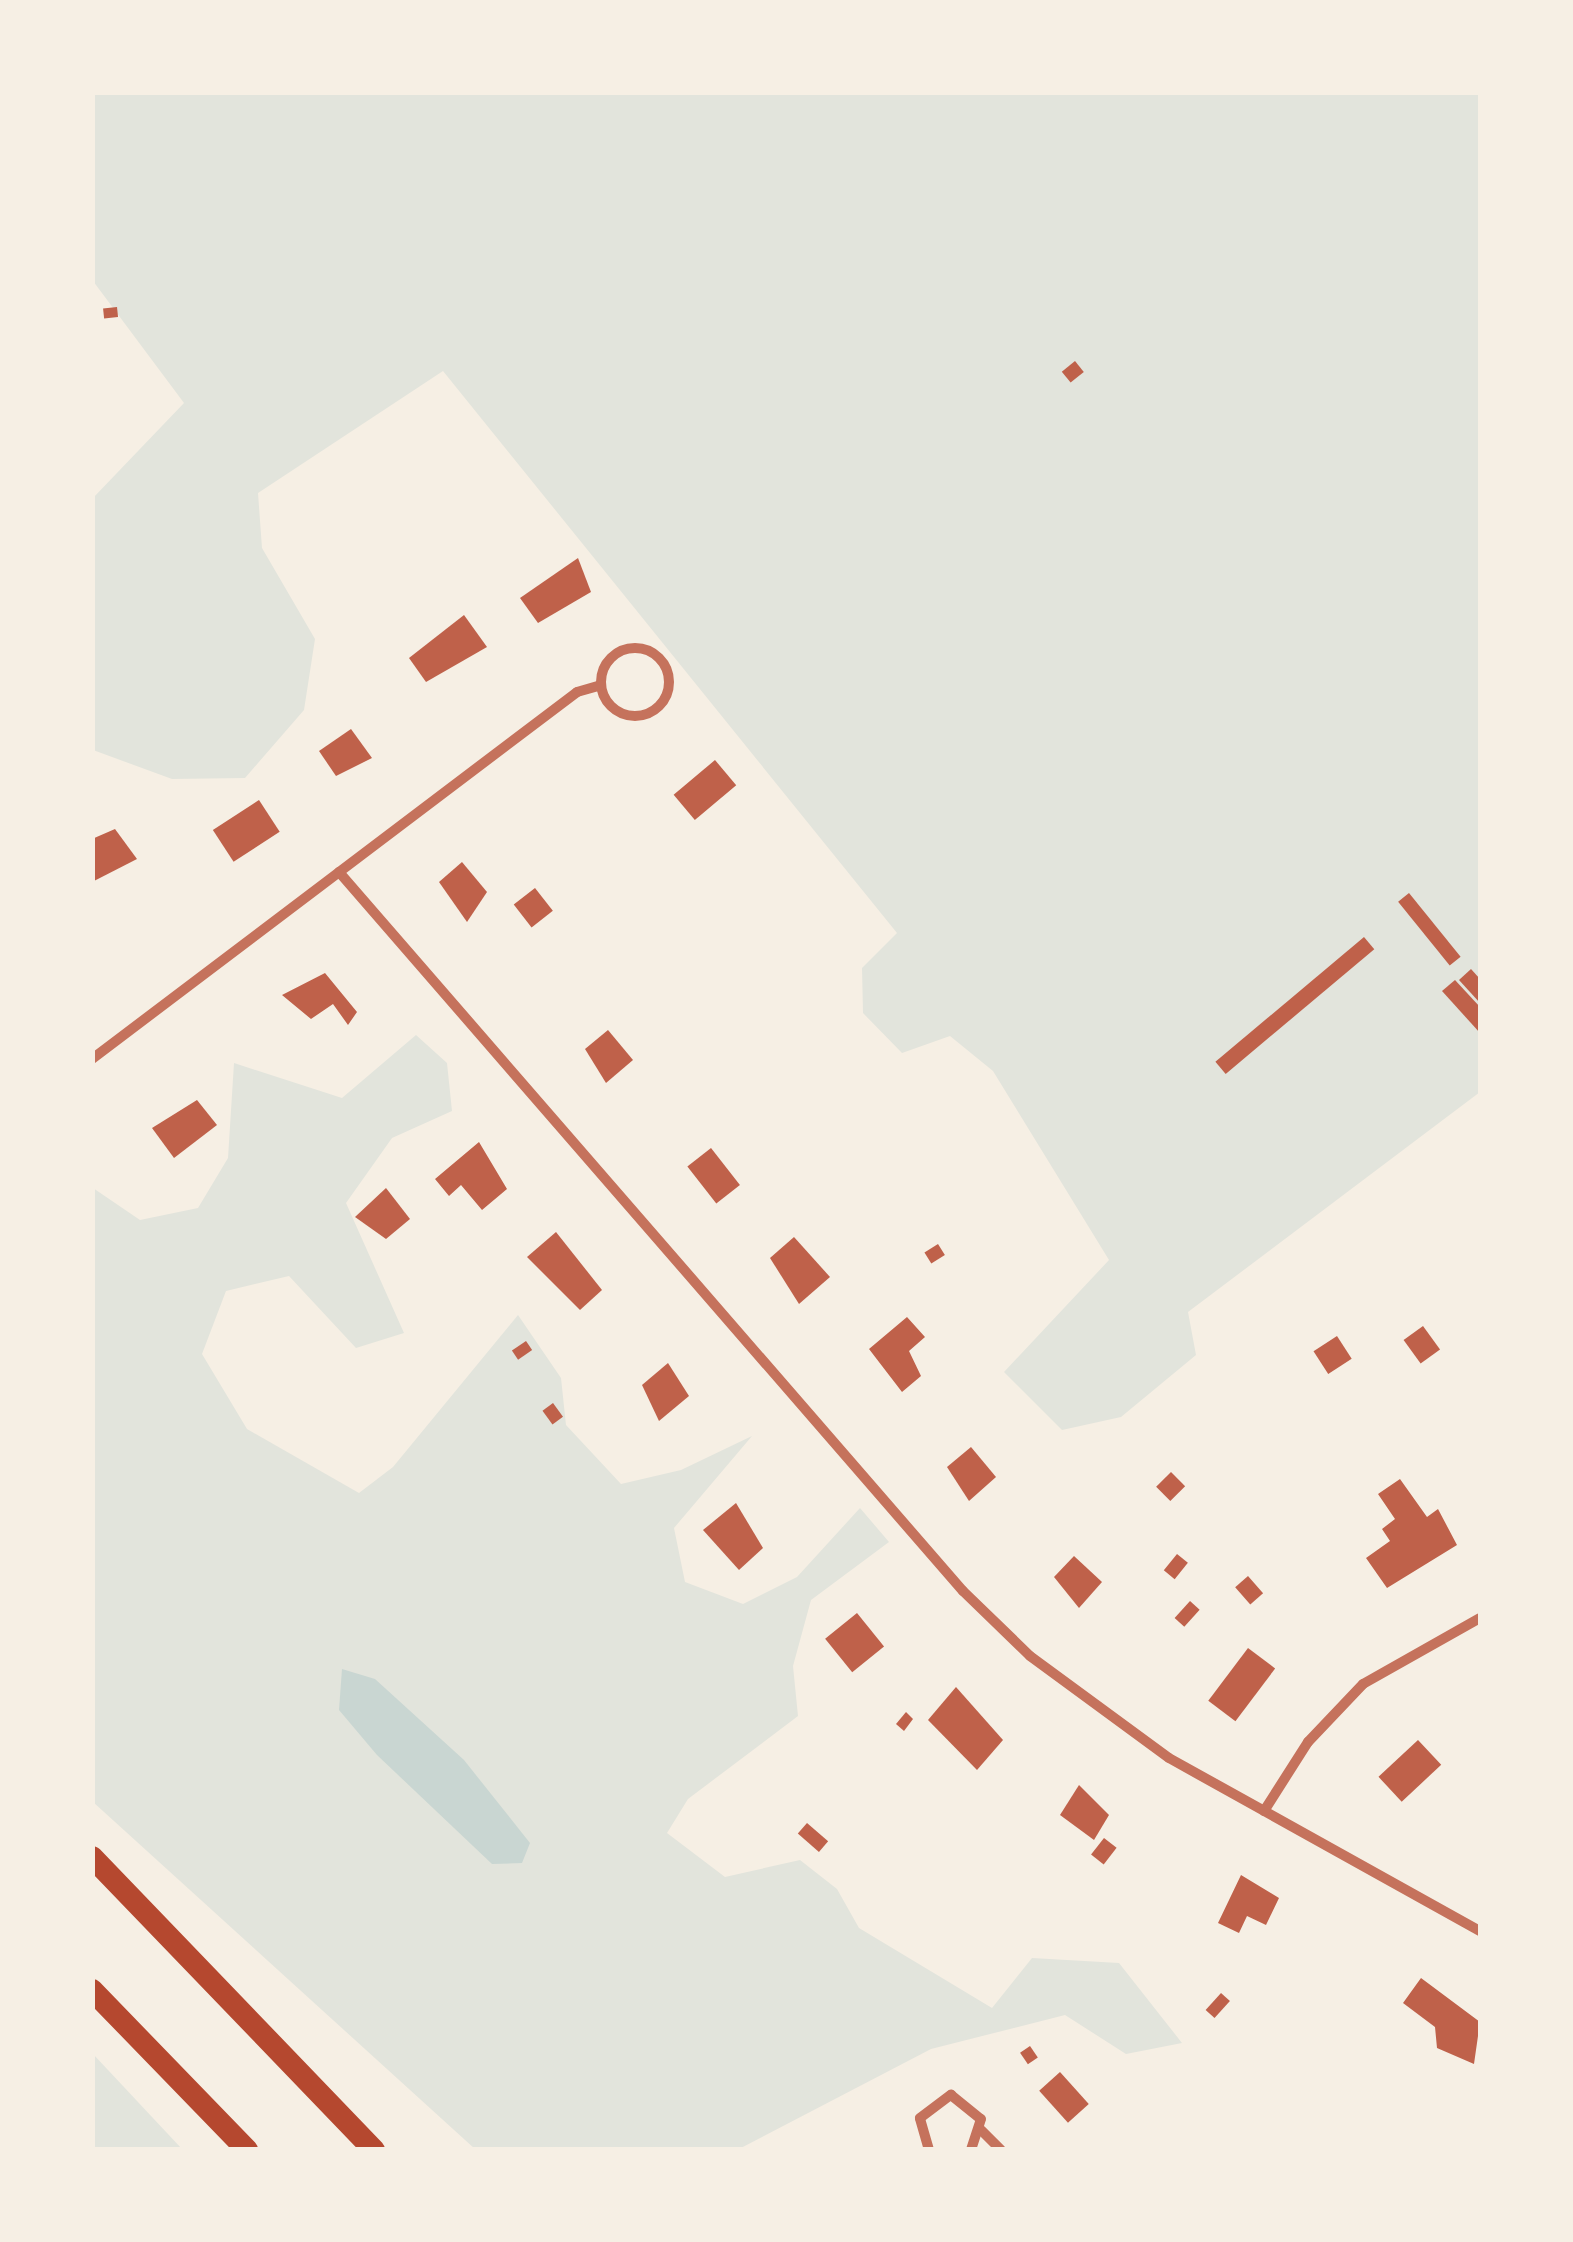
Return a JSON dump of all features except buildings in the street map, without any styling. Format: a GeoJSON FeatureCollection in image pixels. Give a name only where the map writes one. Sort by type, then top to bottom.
{"type":"FeatureCollection","features":[{"type":"Feature","properties":{"kind":"highway"},"geometry":{"type":"LineString","coordinates":[[92,1857],[374,2150]]}},
{"type":"Feature","properties":{"kind":"highway"},"geometry":{"type":"LineString","coordinates":[[92,1990],[247,2150]]}},
{"type":"Feature","properties":{"kind":"street"},"geometry":{"type":"LineString","coordinates":[[633,647],[662,660],[670,680],[663,702],[643,715],[620,713],[601,684],[606,664],[633,647]]}},
{"type":"Feature","properties":{"kind":"street"},"geometry":{"type":"LineString","coordinates":[[92,1059],[577,692],[601,684]]}},
{"type":"Feature","properties":{"kind":"street"},"geometry":{"type":"LineString","coordinates":[[340,872],[963,1591],[1099,1712],[1264,1811],[1358,1855],[1480,1932]]}},
{"type":"Feature","properties":{"kind":"street"},"geometry":{"type":"LineString","coordinates":[[1264,1811],[1308,1742],[1363,1684],[1480,1618]]}},
{"type":"Feature","properties":{"kind":"street"},"geometry":{"type":"LineString","coordinates":[[929,2150],[920,2118],[941,2097],[970,2102],[981,2130],[1001,2150]]}},
{"type":"Feature","properties":{"kind":"street"},"geometry":{"type":"LineString","coordinates":[[971,2150],[981,2130]]}},
{"type":"Feature","properties":{"kind":"shaded area"},"geometry":{"type":"Polygon","coordinates":[[[93,93],[1480,93],[1480,1092],[1188,1312],[1196,1355],[1121,1417],[1062,1430],[1004,1372],[1109,1260],[993,1071],[950,1036],[902,1053],[863,1013],[862,968],[897,933],[443,371],[258,493],[262,548],[315,639],[304,710],[245,778],[172,779],[93,750],[93,498],[184,403],[93,281],[93,93]]]}},
{"type":"Feature","properties":{"kind":"shaded area"},"geometry":{"type":"Polygon","coordinates":[[[416,1035],[447,1063],[452,1111],[392,1138],[346,1203],[404,1333],[356,1348],[289,1276],[226,1291],[202,1354],[247,1429],[359,1493],[393,1467],[518,1315],[561,1378],[566,1425],[621,1484],[681,1470],[752,1436],[674,1528],[685,1582],[743,1604],[797,1577],[860,1508],[889,1542],[811,1600],[793,1666],[798,1716],[688,1799],[667,1833],[725,1877],[800,1860],[837,1889],[859,1928],[992,2008],[1032,1958],[1119,1963],[1182,2043],[1126,2054],[1065,2015],[931,2049],[739,2149],[475,2149],[93,1802],[93,1188],[140,1220],[198,1208],[228,1158],[234,1063],[342,1098],[416,1035]]]}},
{"type":"Feature","properties":{"kind":"shaded area"},"geometry":{"type":"Polygon","coordinates":[[[342,1669],[375,1679],[464,1760],[530,1843],[522,1863],[492,1864],[377,1755],[339,1710],[342,1669]]]}},
{"type":"Feature","properties":{"kind":"shaded area"},"geometry":{"type":"Polygon","coordinates":[[[93,2054],[182,2149],[93,2149],[93,2054]]]}}]}
